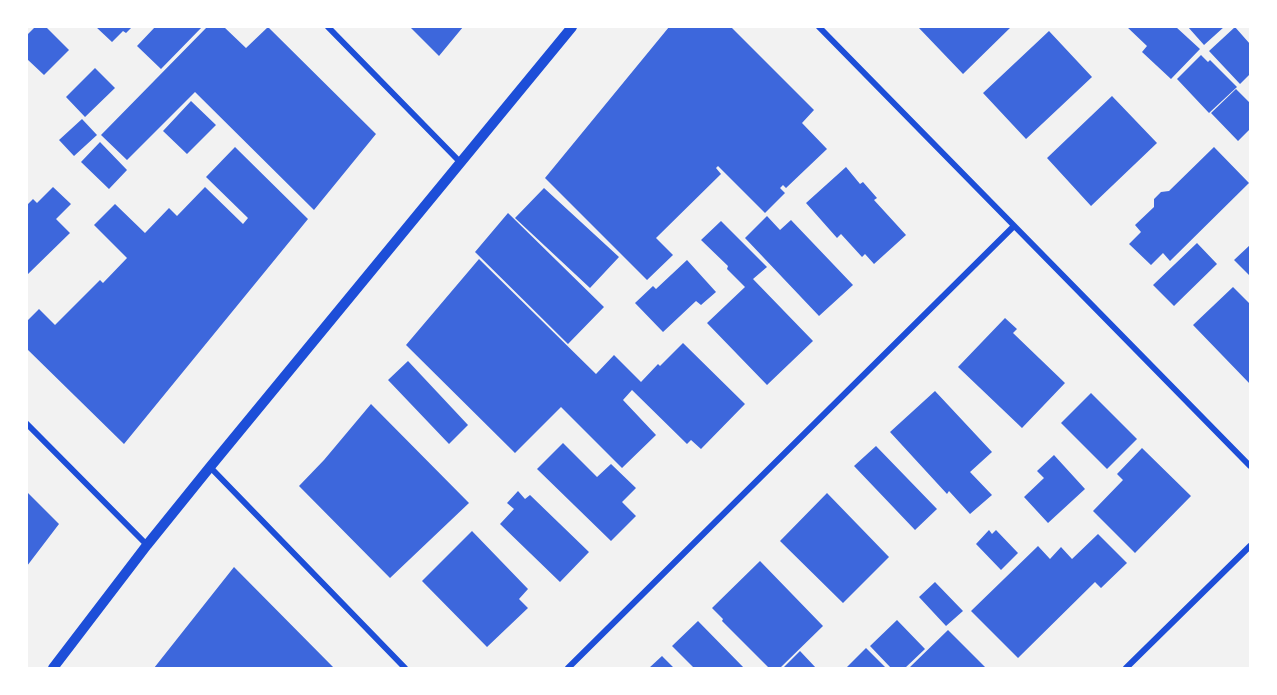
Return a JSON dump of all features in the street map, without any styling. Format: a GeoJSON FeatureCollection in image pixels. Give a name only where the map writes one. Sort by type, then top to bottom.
{"type":"FeatureCollection","features":[{"type":"Feature","properties":{"kind":"street"},"geometry":{"type":"LineString","coordinates":[[327,27],[460,162]]}},
{"type":"Feature","properties":{"kind":"street"},"geometry":{"type":"LineString","coordinates":[[53,668],[210,467],[573,27]]}},
{"type":"Feature","properties":{"kind":"street"},"geometry":{"type":"LineString","coordinates":[[819,27],[1250,466]]}},
{"type":"Feature","properties":{"kind":"street"},"geometry":{"type":"LineString","coordinates":[[568,668],[1014,226]]}},
{"type":"Feature","properties":{"kind":"street"},"geometry":{"type":"LineString","coordinates":[[27,424],[147,545]]}},
{"type":"Feature","properties":{"kind":"street"},"geometry":{"type":"LineString","coordinates":[[210,467],[405,668]]}},
{"type":"Feature","properties":{"kind":"street"},"geometry":{"type":"LineString","coordinates":[[1126,668],[1250,546]]}},
{"type":"Feature","properties":{"kind":"building"},"geometry":{"type":"Polygon","coordinates":[[[35,27],[46,27],[69,50],[44,75],[27,59],[27,35],[35,27]]]}},
{"type":"Feature","properties":{"kind":"building"},"geometry":{"type":"Polygon","coordinates":[[[96,27],[132,27],[126,33],[123,31],[112,42],[96,27]]]}},
{"type":"Feature","properties":{"kind":"building"},"geometry":{"type":"Polygon","coordinates":[[[155,27],[202,27],[161,69],[137,46],[155,27]]]}},
{"type":"Feature","properties":{"kind":"building"},"geometry":{"type":"Polygon","coordinates":[[[207,27],[224,27],[246,48],[268,27],[376,134],[314,210],[195,92],[127,160],[101,135],[207,27]]]}},
{"type":"Feature","properties":{"kind":"building"},"geometry":{"type":"Polygon","coordinates":[[[410,27],[463,27],[439,56],[410,27]]]}},
{"type":"Feature","properties":{"kind":"building"},"geometry":{"type":"Polygon","coordinates":[[[669,27],[731,27],[814,110],[802,123],[827,149],[786,188],[783,185],[780,188],[785,193],[765,213],[718,166],[716,168],[721,174],[656,238],[673,255],[647,280],[545,178],[669,27]]]}},
{"type":"Feature","properties":{"kind":"building"},"geometry":{"type":"Polygon","coordinates":[[[918,27],[1011,27],[963,74],[918,27]]]}},
{"type":"Feature","properties":{"kind":"building"},"geometry":{"type":"Polygon","coordinates":[[[1127,27],[1176,27],[1200,49],[1171,79],[1142,52],[1147,46],[1127,27]]]}},
{"type":"Feature","properties":{"kind":"building"},"geometry":{"type":"Polygon","coordinates":[[[1188,27],[1224,27],[1204,45],[1188,27]]]}},
{"type":"Feature","properties":{"kind":"building"},"geometry":{"type":"Polygon","coordinates":[[[1235,27],[1250,44],[1250,74],[1240,84],[1209,51],[1235,27]]]}},
{"type":"Feature","properties":{"kind":"building"},"geometry":{"type":"Polygon","coordinates":[[[1049,31],[1092,77],[1026,139],[983,93],[1049,31]]]}},
{"type":"Feature","properties":{"kind":"building"},"geometry":{"type":"Polygon","coordinates":[[[1201,55],[1208,62],[1210,60],[1237,87],[1209,113],[1177,79],[1201,55]]]}},
{"type":"Feature","properties":{"kind":"building"},"geometry":{"type":"Polygon","coordinates":[[[95,68],[115,88],[85,117],[66,97],[95,68]]]}},
{"type":"Feature","properties":{"kind":"building"},"geometry":{"type":"Polygon","coordinates":[[[1236,89],[1250,103],[1250,129],[1238,141],[1211,113],[1236,89]]]}},
{"type":"Feature","properties":{"kind":"building"},"geometry":{"type":"Polygon","coordinates":[[[1112,96],[1157,143],[1091,206],[1047,158],[1112,96]]]}},
{"type":"Feature","properties":{"kind":"building"},"geometry":{"type":"Polygon","coordinates":[[[191,101],[216,125],[187,154],[163,131],[191,101]]]}},
{"type":"Feature","properties":{"kind":"building"},"geometry":{"type":"Polygon","coordinates":[[[82,119],[97,135],[74,156],[59,140],[82,119]]]}},
{"type":"Feature","properties":{"kind":"building"},"geometry":{"type":"Polygon","coordinates":[[[100,142],[127,170],[109,189],[81,162],[100,142]]]}},
{"type":"Feature","properties":{"kind":"building"},"geometry":{"type":"Polygon","coordinates":[[[235,147],[308,219],[124,444],[27,349],[27,321],[39,309],[55,325],[100,280],[103,283],[127,258],[94,225],[115,204],[145,233],[169,208],[177,216],[205,187],[243,224],[248,218],[206,177],[235,147]]]}},
{"type":"Feature","properties":{"kind":"building"},"geometry":{"type":"Polygon","coordinates":[[[1214,147],[1249,183],[1170,261],[1163,253],[1151,265],[1129,244],[1141,232],[1135,225],[1154,207],[1154,199],[1161,192],[1169,191],[1214,147]]]}},
{"type":"Feature","properties":{"kind":"building"},"geometry":{"type":"Polygon","coordinates":[[[846,167],[860,184],[863,182],[877,198],[874,200],[906,235],[874,264],[865,254],[862,257],[841,234],[837,238],[806,203],[846,167]]]}},
{"type":"Feature","properties":{"kind":"building"},"geometry":{"type":"Polygon","coordinates":[[[53,187],[71,204],[56,219],[70,233],[27,275],[27,205],[33,199],[37,203],[53,187]]]}},
{"type":"Feature","properties":{"kind":"building"},"geometry":{"type":"Polygon","coordinates":[[[544,188],[619,257],[590,288],[515,218],[544,188]]]}},
{"type":"Feature","properties":{"kind":"building"},"geometry":{"type":"Polygon","coordinates":[[[508,213],[604,307],[568,344],[475,252],[508,213]]]}},
{"type":"Feature","properties":{"kind":"building"},"geometry":{"type":"Polygon","coordinates":[[[767,216],[780,230],[791,220],[853,285],[819,316],[745,238],[767,216]]]}},
{"type":"Feature","properties":{"kind":"building"},"geometry":{"type":"Polygon","coordinates":[[[721,221],[767,267],[753,279],[813,341],[767,385],[707,323],[745,287],[727,269],[728,266],[701,240],[721,221]]]}},
{"type":"Feature","properties":{"kind":"building"},"geometry":{"type":"Polygon","coordinates":[[[1197,243],[1217,264],[1174,306],[1153,285],[1197,243]]]}},
{"type":"Feature","properties":{"kind":"building"},"geometry":{"type":"Polygon","coordinates":[[[1250,245],[1250,276],[1234,260],[1250,245]]]}},
{"type":"Feature","properties":{"kind":"building"},"geometry":{"type":"Polygon","coordinates":[[[479,259],[596,374],[614,355],[641,382],[683,343],[745,404],[701,449],[691,440],[687,444],[632,390],[623,400],[656,435],[622,468],[561,407],[515,453],[406,345],[479,259]]]}},
{"type":"Feature","properties":{"kind":"building"},"geometry":{"type":"Polygon","coordinates":[[[687,260],[716,292],[701,305],[696,301],[663,332],[635,303],[653,286],[656,289],[687,260]]]}},
{"type":"Feature","properties":{"kind":"building"},"geometry":{"type":"Polygon","coordinates":[[[1233,287],[1250,304],[1250,384],[1193,325],[1233,287]]]}},
{"type":"Feature","properties":{"kind":"building"},"geometry":{"type":"Polygon","coordinates":[[[1005,318],[1017,329],[1013,333],[1065,383],[1022,428],[958,367],[1005,318]]]}},
{"type":"Feature","properties":{"kind":"building"},"geometry":{"type":"Polygon","coordinates":[[[408,361],[468,425],[449,444],[388,380],[408,361]]]}},
{"type":"Feature","properties":{"kind":"building"},"geometry":{"type":"Polygon","coordinates":[[[935,391],[992,452],[970,472],[992,495],[970,514],[949,491],[947,494],[890,432],[935,391]]]}},
{"type":"Feature","properties":{"kind":"building"},"geometry":{"type":"Polygon","coordinates":[[[1091,393],[1137,439],[1107,469],[1061,423],[1091,393]]]}},
{"type":"Feature","properties":{"kind":"building"},"geometry":{"type":"Polygon","coordinates":[[[371,404],[469,503],[390,578],[299,486],[371,404]]]}},
{"type":"Feature","properties":{"kind":"building"},"geometry":{"type":"Polygon","coordinates":[[[563,443],[597,477],[611,464],[636,488],[622,502],[636,516],[611,541],[537,469],[563,443]]]}},
{"type":"Feature","properties":{"kind":"building"},"geometry":{"type":"Polygon","coordinates":[[[876,446],[937,509],[915,530],[854,466],[876,446]]]}},
{"type":"Feature","properties":{"kind":"building"},"geometry":{"type":"Polygon","coordinates":[[[1142,448],[1191,496],[1135,553],[1093,511],[1123,480],[1117,474],[1142,448]]]}},
{"type":"Feature","properties":{"kind":"building"},"geometry":{"type":"Polygon","coordinates":[[[1054,455],[1085,489],[1048,523],[1024,497],[1044,478],[1037,471],[1054,455]]]}},
{"type":"Feature","properties":{"kind":"building"},"geometry":{"type":"Polygon","coordinates":[[[518,491],[525,499],[530,495],[589,552],[560,582],[500,524],[514,509],[507,503],[518,491]]]}},
{"type":"Feature","properties":{"kind":"building"},"geometry":{"type":"Polygon","coordinates":[[[27,492],[59,524],[27,566],[27,492]]]}},
{"type":"Feature","properties":{"kind":"building"},"geometry":{"type":"Polygon","coordinates":[[[827,493],[889,557],[843,603],[780,541],[827,493]]]}},
{"type":"Feature","properties":{"kind":"building"},"geometry":{"type":"Polygon","coordinates":[[[989,530],[992,534],[996,530],[1018,553],[1001,570],[976,544],[989,530]]]}},
{"type":"Feature","properties":{"kind":"building"},"geometry":{"type":"Polygon","coordinates":[[[472,531],[528,589],[519,599],[528,608],[487,647],[422,581],[472,531]]]}},
{"type":"Feature","properties":{"kind":"building"},"geometry":{"type":"Polygon","coordinates":[[[1098,534],[1127,563],[1101,588],[1095,582],[1018,658],[971,611],[1038,546],[1050,559],[1061,547],[1072,559],[1098,534]]]}},
{"type":"Feature","properties":{"kind":"building"},"geometry":{"type":"Polygon","coordinates":[[[760,561],[823,626],[780,668],[769,668],[712,608],[760,561]]]}},
{"type":"Feature","properties":{"kind":"building"},"geometry":{"type":"Polygon","coordinates":[[[234,567],[334,668],[154,668],[234,567]]]}},
{"type":"Feature","properties":{"kind":"building"},"geometry":{"type":"Polygon","coordinates":[[[935,582],[963,611],[946,626],[919,597],[935,582]]]}},
{"type":"Feature","properties":{"kind":"building"},"geometry":{"type":"Polygon","coordinates":[[[897,620],[925,649],[905,668],[891,668],[870,646],[897,620]]]}},
{"type":"Feature","properties":{"kind":"building"},"geometry":{"type":"Polygon","coordinates":[[[698,621],[744,668],[694,668],[672,646],[698,621]]]}},
{"type":"Feature","properties":{"kind":"building"},"geometry":{"type":"Polygon","coordinates":[[[948,630],[986,668],[909,668],[948,630]]]}},
{"type":"Feature","properties":{"kind":"building"},"geometry":{"type":"Polygon","coordinates":[[[866,648],[886,668],[846,668],[866,648]]]}},
{"type":"Feature","properties":{"kind":"building"},"geometry":{"type":"Polygon","coordinates":[[[800,651],[816,668],[783,668],[800,651]]]}},
{"type":"Feature","properties":{"kind":"building"},"geometry":{"type":"Polygon","coordinates":[[[662,656],[674,668],[649,668],[662,656]]]}}]}
